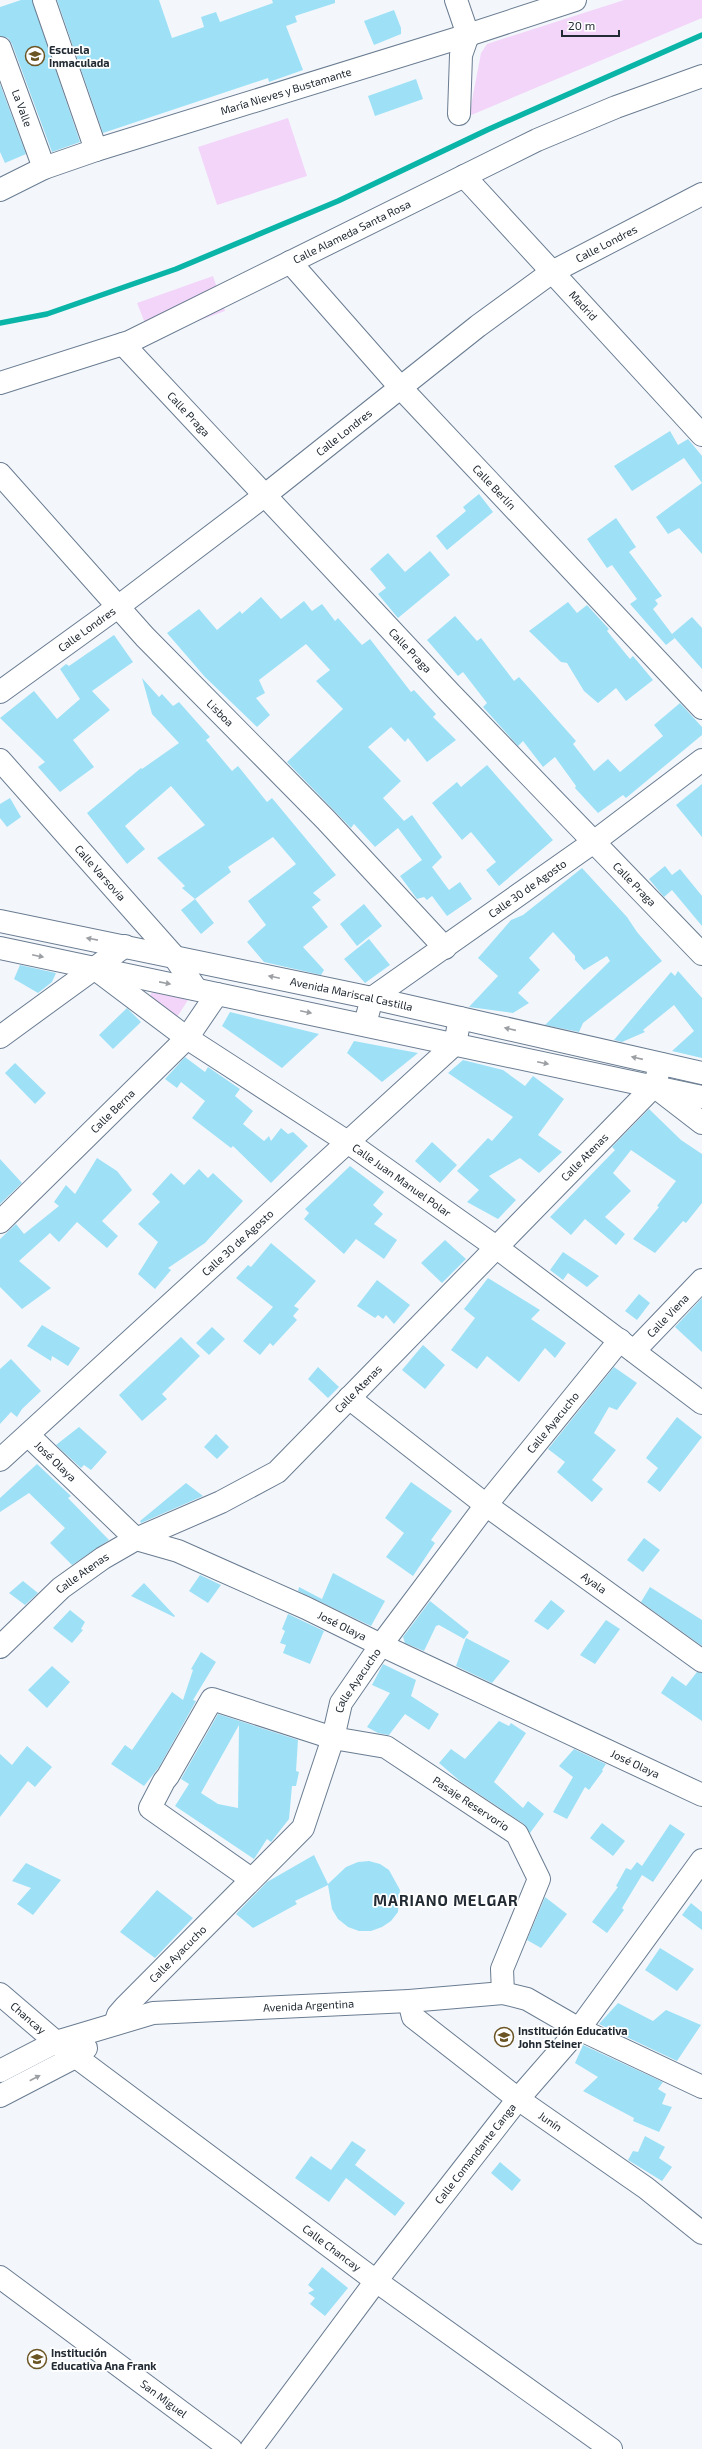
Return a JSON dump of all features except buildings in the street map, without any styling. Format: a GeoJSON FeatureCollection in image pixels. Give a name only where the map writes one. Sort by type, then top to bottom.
{"type":"FeatureCollection","features":[{"type":"Feature","properties":{"kind":"street"},"geometry":{"type":"LineString","coordinates":[[44,0],[96,150]]}},
{"type":"Feature","properties":{"kind":"street"},"geometry":{"type":"LineString","coordinates":[[456,0],[468,35],[461,55],[459,114]]}},
{"type":"Feature","properties":{"kind":"street","name":"María Nieves y Bustamante"},"geometry":{"type":"LineString","coordinates":[[0,190],[44,168],[96,150],[468,35],[575,0]]}},
{"type":"Feature","properties":{"kind":"street","name":"La Valle"},"geometry":{"type":"LineString","coordinates":[[0,48],[44,168]]}},
{"type":"Feature","properties":{"kind":"street","name":"Calle Alameda Santa Rosa"},"geometry":{"type":"LineString","coordinates":[[0,383],[123,344],[537,140],[616,107],[702,76]]}},
{"type":"Feature","properties":{"kind":"street","name":"Madrid"},"geometry":{"type":"LineString","coordinates":[[464,176],[702,435]]}},
{"type":"Feature","properties":{"kind":"street","name":"Calle Londres"},"geometry":{"type":"LineString","coordinates":[[0,692],[119,606],[264,496],[400,387],[552,272],[702,194]]}},
{"type":"Feature","properties":{"kind":"street","name":"Calle Berlín"},"geometry":{"type":"LineString","coordinates":[[290,262],[400,387],[702,708]]}},
{"type":"Feature","properties":{"kind":"street","name":"Calle Praga"},"geometry":{"type":"LineString","coordinates":[[123,344],[450,693],[595,841],[702,954]]}},
{"type":"Feature","properties":{"kind":"street","name":"Lisboa"},"geometry":{"type":"LineString","coordinates":[[0,474],[145,637],[326,820],[445,948]]}},
{"type":"Feature","properties":{"kind":"street","name":"Calle Varsovia"},"geometry":{"type":"LineString","coordinates":[[0,760],[173,955],[196,989]]}},
{"type":"Feature","properties":{"kind":"street","name":"Calle 30 de Agosto"},"geometry":{"type":"LineString","coordinates":[[372,998],[595,841],[702,760]]}},
{"type":"Feature","properties":{"kind":"street","name":"Avenida Mariscal Castilla"},"geometry":{"type":"LineString","coordinates":[[0,921],[173,955],[372,998],[702,1073]]}},
{"type":"Feature","properties":{"kind":"street"},"geometry":{"type":"LineString","coordinates":[[0,1037],[125,946]]}},
{"type":"Feature","properties":{"kind":"street"},"geometry":{"type":"LineString","coordinates":[[0,948],[365,1024],[702,1097]]}},
{"type":"Feature","properties":{"kind":"street","name":"Calle Juan Manuel Polar"},"geometry":{"type":"LineString","coordinates":[[94,968],[186,1038],[349,1143],[496,1247],[702,1403]]}},
{"type":"Feature","properties":{"kind":"street","name":"Calle Berna"},"geometry":{"type":"LineString","coordinates":[[0,1222],[186,1038],[217,994]]}},
{"type":"Feature","properties":{"kind":"street"},"geometry":{"type":"LineString","coordinates":[[365,1024],[372,998]]}},
{"type":"Feature","properties":{"kind":"street"},"geometry":{"type":"LineString","coordinates":[[455,1044],[460,1018]]}},
{"type":"Feature","properties":{"kind":"street","name":"Calle 30 de Agosto"},"geometry":{"type":"LineString","coordinates":[[0,1460],[349,1143],[455,1044]]}},
{"type":"Feature","properties":{"kind":"street","name":"Calle Atenas"},"geometry":{"type":"LineString","coordinates":[[0,1647],[62,1588],[103,1558],[136,1539],[221,1502],[277,1472],[654,1086],[661,1064]]}},
{"type":"Feature","properties":{"kind":"street"},"geometry":{"type":"LineString","coordinates":[[654,1086],[702,1123]]}},
{"type":"Feature","properties":{"kind":"street","name":"Calle Viena"},"geometry":{"type":"LineString","coordinates":[[627,1345],[702,1280]]}},
{"type":"Feature","properties":{"kind":"street","name":"Calle Ayacucho"},"geometry":{"type":"LineString","coordinates":[[116,2024],[118,2015],[125,2007],[303,1828],[333,1738],[341,1703],[381,1645],[486,1505],[627,1345]]}},
{"type":"Feature","properties":{"kind":"street","name":"Ayala"},"geometry":{"type":"LineString","coordinates":[[349,1398],[486,1505],[702,1661]]}},
{"type":"Feature","properties":{"kind":"street","name":"José Olaya"},"geometry":{"type":"LineString","coordinates":[[28,1435],[136,1539],[178,1551],[306,1608],[381,1645],[702,1795]]}},
{"type":"Feature","properties":{"kind":"street","name":"Pasaje Reservorio"},"geometry":{"type":"LineString","coordinates":[[251,1879],[150,1808],[164,1780],[168,1776],[212,1699],[333,1738],[386,1747],[517,1834],[539,1878],[502,1969],[503,1993]]}},
{"type":"Feature","properties":{"kind":"street","name":"Calle Comandante Canga"},"geometry":{"type":"LineString","coordinates":[[251,2449],[376,2281],[518,2099],[579,2028],[702,1860]]}},
{"type":"Feature","properties":{"kind":"street","name":"Avenida Argentina"},"geometry":{"type":"LineString","coordinates":[[0,2071],[56,2042],[152,2013],[409,2001],[503,1993],[527,1999],[579,2028],[702,2087]]}},
{"type":"Feature","properties":{"kind":"street","name":"Chancay"},"geometry":{"type":"LineString","coordinates":[[0,1994],[56,2042]]}},
{"type":"Feature","properties":{"kind":"street","name":"Junín"},"geometry":{"type":"LineString","coordinates":[[409,2001],[413,2017],[518,2099],[646,2188],[702,2233]]}},
{"type":"Feature","properties":{"kind":"street","name":"Avenida Argentina"},"geometry":{"type":"LineString","coordinates":[[0,2096],[77,2056],[116,2024]]}},
{"type":"Feature","properties":{"kind":"street","name":"Calle Chancay"},"geometry":{"type":"LineString","coordinates":[[56,2042],[77,2056],[376,2281],[611,2449]]}},
{"type":"Feature","properties":{"kind":"street","name":"San Miguel"},"geometry":{"type":"LineString","coordinates":[[0,2277],[231,2449]]}},
{"type":"Feature","properties":{"kind":"shaded area"},"geometry":{"type":"Polygon","coordinates":[[[624,0],[702,0],[702,18],[469,116],[481,53],[487,44],[624,0]]]}},
{"type":"Feature","properties":{"kind":"shaded area"},"geometry":{"type":"Polygon","coordinates":[[[288,118],[307,176],[217,205],[198,147],[288,118]]]}},
{"type":"Feature","properties":{"kind":"shaded area"},"geometry":{"type":"Polygon","coordinates":[[[213,276],[225,311],[151,338],[137,303],[213,276]]]}},
{"type":"Feature","properties":{"kind":"shaded area"},"geometry":{"type":"Polygon","coordinates":[[[152,992],[188,1000],[177,1017],[149,997],[152,992]]]}},
{"type":"Feature","properties":{"kind":"waterway"},"geometry":{"type":"LineString","coordinates":[[0,323],[47,314],[176,269],[338,201],[487,130],[702,35]]}},
{"type":"Feature","properties":{"kind":"place","name":"Escuela Inmaculada"},"geometry":{"type":"Point","coordinates":[35,56]}},
{"type":"Feature","properties":{"kind":"place","name":"Institución Educativa John Steiner"},"geometry":{"type":"Point","coordinates":[504,2037]}},
{"type":"Feature","properties":{"kind":"place","name":"Institución Educativa Ana Frank"},"geometry":{"type":"Point","coordinates":[37,2359]}},
{"type":"Feature","properties":{"kind":"district","name":"MARIANO MELGAR"},"geometry":{"type":"Point","coordinates":[446,1901]}}]}
